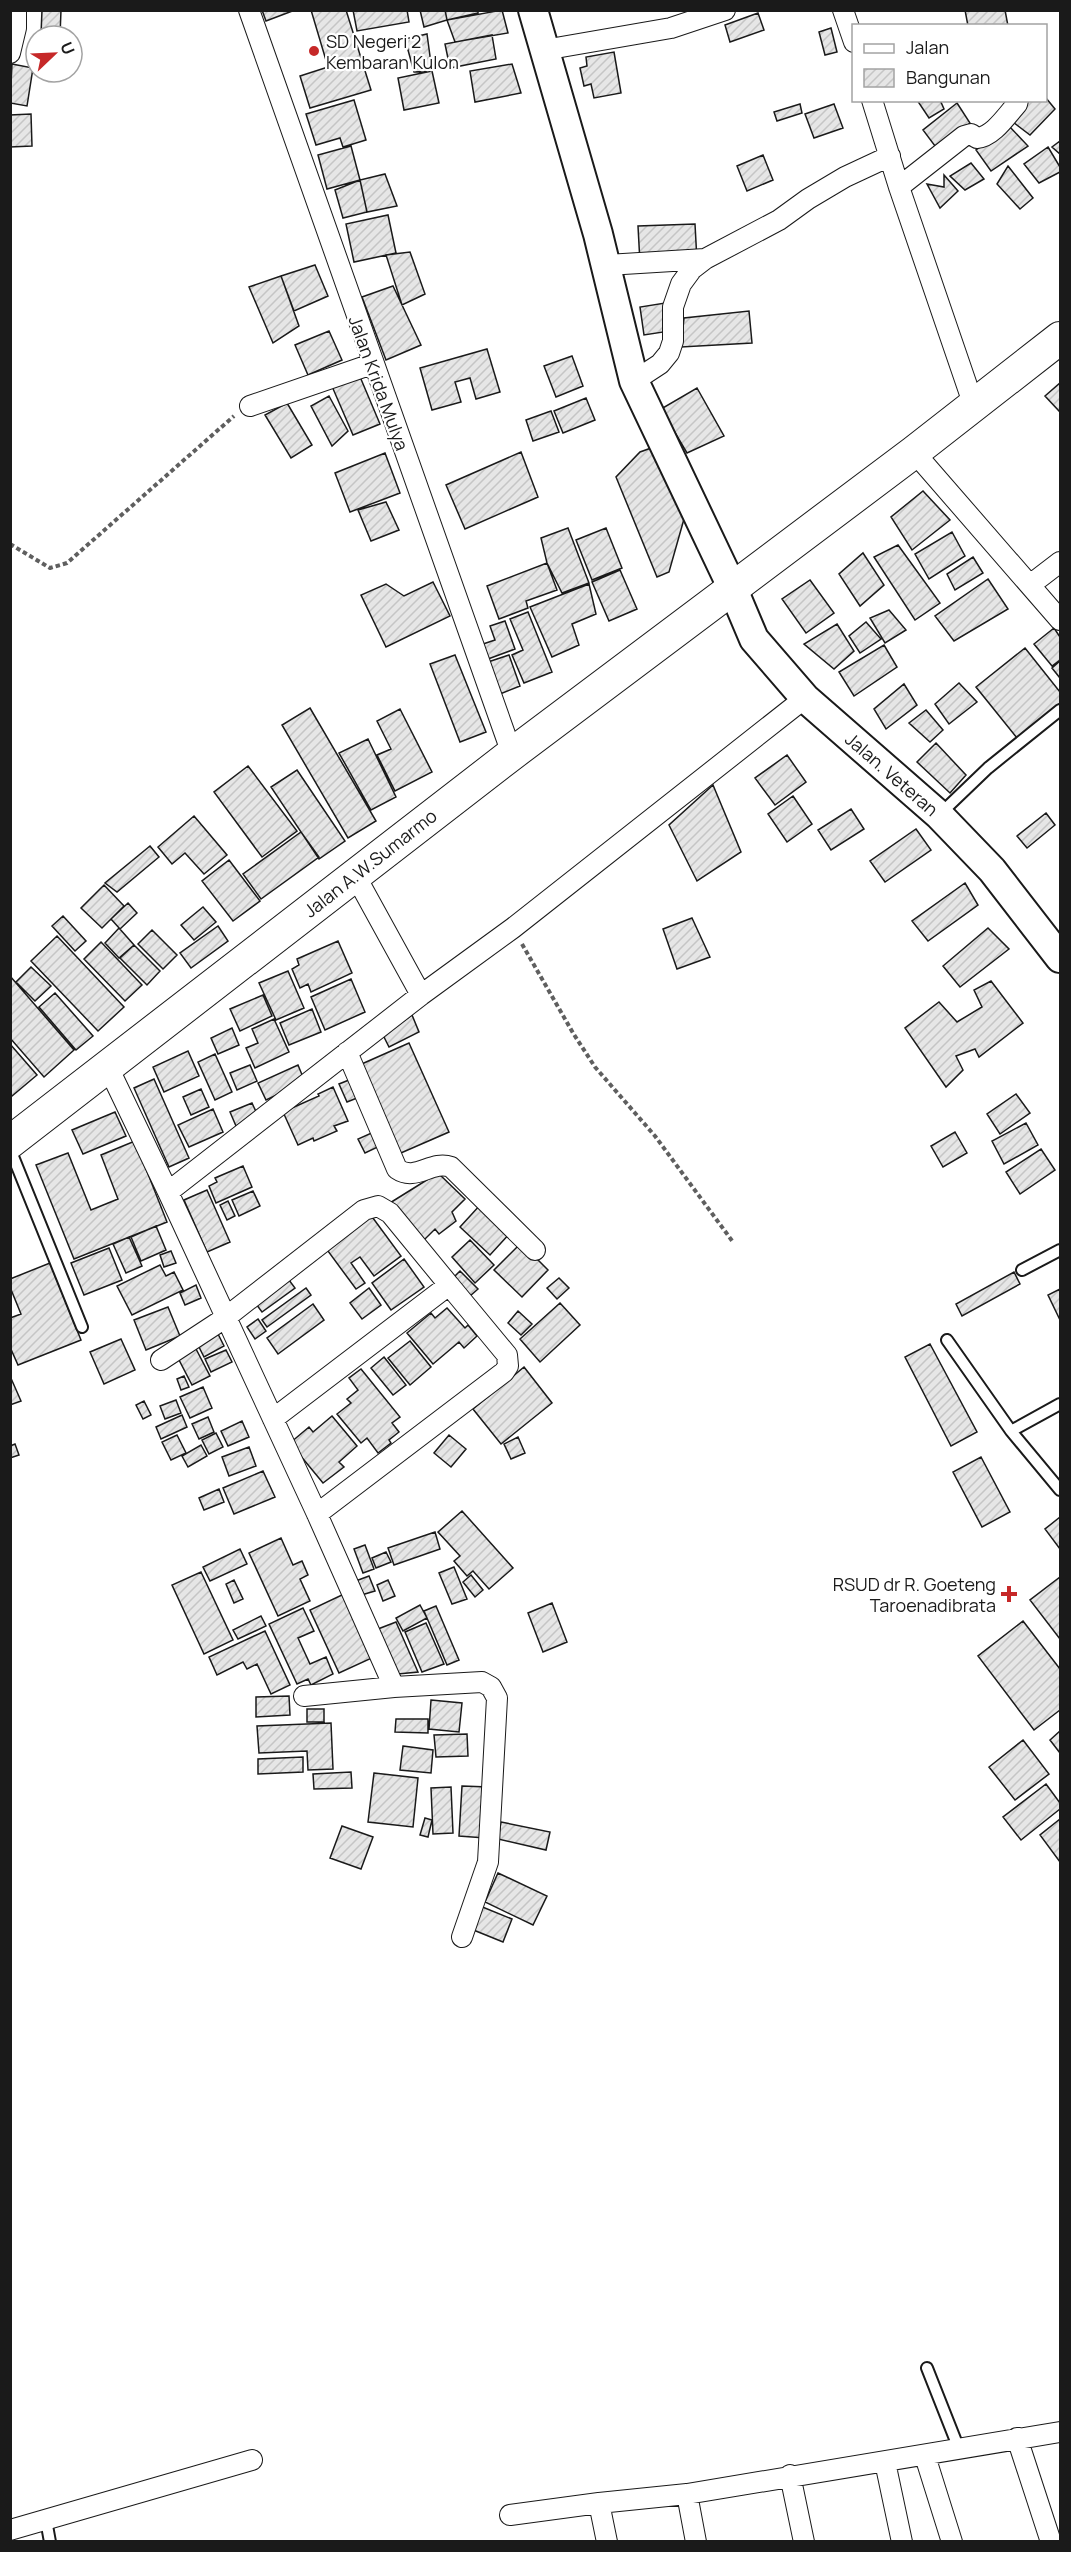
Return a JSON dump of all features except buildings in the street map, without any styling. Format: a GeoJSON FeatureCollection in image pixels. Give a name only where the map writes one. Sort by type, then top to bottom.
{"type":"FeatureCollection","features":[{"type":"Feature","properties":{"kind":"main road","name":"Jalan A.W.Sumarmo"},"geometry":{"type":"LineString","coordinates":[[10,1142],[512,754],[914,452],[1060,338]]}},
{"type":"Feature","properties":{"kind":"street"},"geometry":{"type":"LineString","coordinates":[[10,53],[16,28],[16,10]]}},
{"type":"Feature","properties":{"kind":"street","name":"Jalan Krida Mulya"},"geometry":{"type":"LineString","coordinates":[[249,10],[372,364],[512,754]]}},
{"type":"Feature","properties":{"kind":"street","name":"Jalan. Veteran"},"geometry":{"type":"LineString","coordinates":[[533,10],[607,265],[634,381],[732,587],[754,639],[805,698],[939,815],[992,870],[1060,958]]}},
{"type":"Feature","properties":{"kind":"street"},"geometry":{"type":"LineString","coordinates":[[544,50],[671,28],[725,10]]}},
{"type":"Feature","properties":{"kind":"street"},"geometry":{"type":"LineString","coordinates":[[843,10],[852,36]]}},
{"type":"Feature","properties":{"kind":"street"},"geometry":{"type":"LineString","coordinates":[[873,102],[899,187],[974,406]]}},
{"type":"Feature","properties":{"kind":"street"},"geometry":{"type":"LineString","coordinates":[[899,187],[964,136],[971,134],[977,138],[984,137],[995,128],[1016,102]]}},
{"type":"Feature","properties":{"kind":"street"},"geometry":{"type":"LineString","coordinates":[[634,381],[660,364],[669,353],[673,340],[672,307],[681,284],[692,269],[705,259],[779,220],[845,177],[890,156]]}},
{"type":"Feature","properties":{"kind":"street"},"geometry":{"type":"LineString","coordinates":[[607,265],[705,259]]}},
{"type":"Feature","properties":{"kind":"street"},"geometry":{"type":"LineString","coordinates":[[250,406],[372,364]]}},
{"type":"Feature","properties":{"kind":"street"},"geometry":{"type":"LineString","coordinates":[[914,452],[1060,620]]}},
{"type":"Feature","properties":{"kind":"street"},"geometry":{"type":"LineString","coordinates":[[1030,585],[1060,562]]}},
{"type":"Feature","properties":{"kind":"street"},"geometry":{"type":"LineString","coordinates":[[168,1192],[421,995],[513,928],[805,698]]}},
{"type":"Feature","properties":{"kind":"street"},"geometry":{"type":"LineString","coordinates":[[355,875],[421,995]]}},
{"type":"Feature","properties":{"kind":"street"},"geometry":{"type":"LineString","coordinates":[[347,1052],[397,1169],[404,1174],[412,1174],[436,1165],[451,1167],[535,1250]]}},
{"type":"Feature","properties":{"kind":"street"},"geometry":{"type":"LineString","coordinates":[[108,1068],[317,1514],[394,1687]]}},
{"type":"Feature","properties":{"kind":"street"},"geometry":{"type":"LineString","coordinates":[[161,1360],[225,1318],[364,1210],[378,1206],[390,1213],[504,1350],[508,1366],[504,1372],[317,1514]]}},
{"type":"Feature","properties":{"kind":"street"},"geometry":{"type":"LineString","coordinates":[[273,1419],[449,1285]]}},
{"type":"Feature","properties":{"kind":"street"},"geometry":{"type":"LineString","coordinates":[[303,1696],[394,1687],[482,1682],[491,1687],[497,1698],[488,1862],[462,1937]]}},
{"type":"Feature","properties":{"kind":"street"},"geometry":{"type":"LineString","coordinates":[[510,2515],[687,2494],[790,2475],[925,2456],[1060,2432]]}},
{"type":"Feature","properties":{"kind":"street"},"geometry":{"type":"LineString","coordinates":[[1017,2438],[1051,2541]]}},
{"type":"Feature","properties":{"kind":"street"},"geometry":{"type":"LineString","coordinates":[[925,2456],[952,2541]]}},
{"type":"Feature","properties":{"kind":"street"},"geometry":{"type":"LineString","coordinates":[[10,2530],[252,2460]]}},
{"type":"Feature","properties":{"kind":"street"},"geometry":{"type":"LineString","coordinates":[[885,2462],[902,2541]]}},
{"type":"Feature","properties":{"kind":"street"},"geometry":{"type":"LineString","coordinates":[[790,2475],[804,2541]]}},
{"type":"Feature","properties":{"kind":"street"},"geometry":{"type":"LineString","coordinates":[[687,2494],[696,2541]]}},
{"type":"Feature","properties":{"kind":"street"},"geometry":{"type":"LineString","coordinates":[[599,2503],[607,2541]]}},
{"type":"Feature","properties":{"kind":"lane"},"geometry":{"type":"LineString","coordinates":[[939,815],[988,768],[1060,710]]}},
{"type":"Feature","properties":{"kind":"lane"},"geometry":{"type":"LineString","coordinates":[[10,1149],[82,1327]]}},
{"type":"Feature","properties":{"kind":"lane"},"geometry":{"type":"LineString","coordinates":[[1022,1270],[1060,1250]]}},
{"type":"Feature","properties":{"kind":"lane"},"geometry":{"type":"LineString","coordinates":[[947,1340],[1011,1431],[1060,1490]]}},
{"type":"Feature","properties":{"kind":"lane"},"geometry":{"type":"LineString","coordinates":[[1011,1431],[1060,1404]]}},
{"type":"Feature","properties":{"kind":"lane"},"geometry":{"type":"LineString","coordinates":[[927,2368],[959,2449]]}},
{"type":"Feature","properties":{"kind":"lane"},"geometry":{"type":"LineString","coordinates":[[46,2520],[50,2541]]}},
{"type":"Feature","properties":{"kind":"path"},"geometry":{"type":"LineString","coordinates":[[10,544],[50,568],[67,563],[236,414],[250,406]]}},
{"type":"Feature","properties":{"kind":"path"},"geometry":{"type":"LineString","coordinates":[[513,928],[595,1067],[655,1136],[733,1242]]}},
{"type":"Feature","properties":{"kind":"place","name":"SD Negeri 2 Kembaran Kulon"},"geometry":{"type":"Point","coordinates":[314,51]}},
{"type":"Feature","properties":{"kind":"place","name":"RSUD dr R. Goeteng Taroenadibrata"},"geometry":{"type":"Point","coordinates":[1009,1594]}}]}
